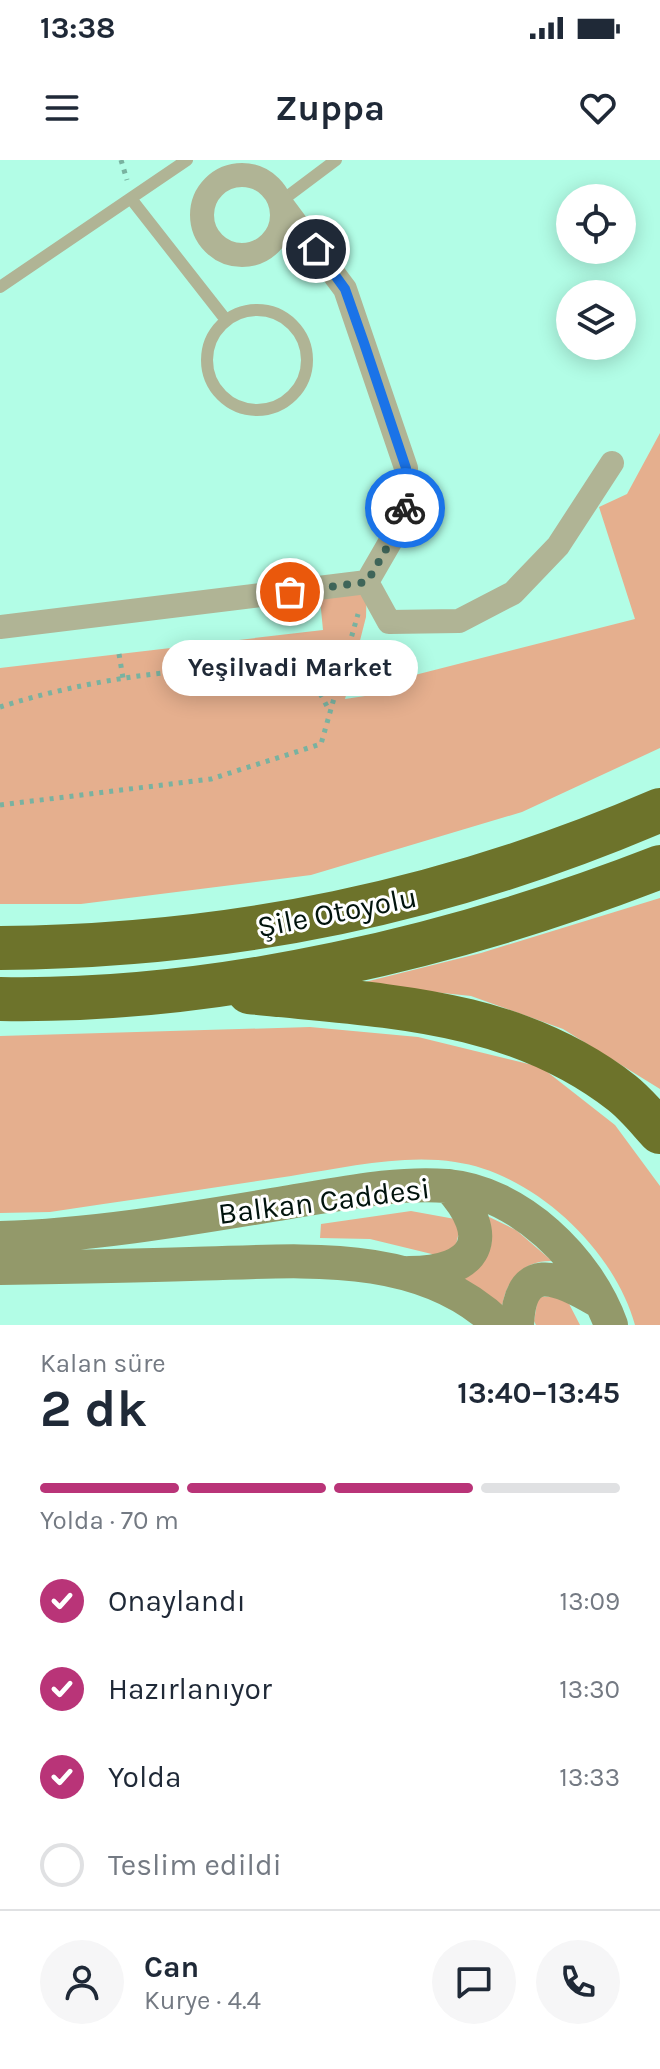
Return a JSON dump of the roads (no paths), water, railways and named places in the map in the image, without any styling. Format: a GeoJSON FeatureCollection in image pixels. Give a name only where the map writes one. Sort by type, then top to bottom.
{"type":"FeatureCollection","features":[{"type":"Feature","properties":{"kind":"highway","name":"Şile Otoyolu"},"geometry":{"type":"LineString","coordinates":[[0,948],[182,939],[334,916],[435,892],[519,866],[660,810]]}},
{"type":"Feature","properties":{"kind":"highway","name":"Şile Otoyolu"},"geometry":{"type":"LineString","coordinates":[[0,999],[203,987],[367,956],[550,907],[660,867]]}},
{"type":"Feature","properties":{"kind":"highway"},"geometry":{"type":"LineString","coordinates":[[203,987],[402,1007],[482,1022],[548,1046],[623,1093],[660,1132]]}},
{"type":"Feature","properties":{"kind":"street"},"geometry":{"type":"LineString","coordinates":[[280,202],[345,289],[406,468],[407,502],[400,525],[367,582]]}},
{"type":"Feature","properties":{"kind":"street"},"geometry":{"type":"LineString","coordinates":[[367,582],[389,622],[459,621],[513,593],[558,546],[612,463]]}},
{"type":"Feature","properties":{"kind":"street"},"geometry":{"type":"LineString","coordinates":[[0,627],[367,582]]}},
{"type":"Feature","properties":{"kind":"street"},"geometry":{"type":"LineString","coordinates":[[401,1273],[441,1271],[460,1265],[473,1249],[476,1232],[468,1207],[449,1186]]}},
{"type":"Feature","properties":{"kind":"street","name":"Balkan Caddesi"},"geometry":{"type":"LineString","coordinates":[[0,1238],[85,1234],[386,1187],[449,1186],[488,1197],[520,1213],[572,1261],[608,1315]]}},
{"type":"Feature","properties":{"kind":"street","name":"Balkan Caddesi"},"geometry":{"type":"LineString","coordinates":[[0,1268],[341,1262],[401,1273]]}},
{"type":"Feature","properties":{"kind":"street"},"geometry":{"type":"LineString","coordinates":[[401,1273],[467,1300],[499,1325]]}},
{"type":"Feature","properties":{"kind":"street"},"geometry":{"type":"LineString","coordinates":[[517,1325],[518,1303],[527,1287],[539,1279],[554,1278],[608,1315]]}},
{"type":"Feature","properties":{"kind":"lane"},"geometry":{"type":"LineString","coordinates":[[0,287],[187,160]]}},
{"type":"Feature","properties":{"kind":"lane"},"geometry":{"type":"LineString","coordinates":[[280,202],[336,160]]}},
{"type":"Feature","properties":{"kind":"lane"},"geometry":{"type":"LineString","coordinates":[[132,200],[226,320]]}},
{"type":"Feature","properties":{"kind":"lane"},"geometry":{"type":"LineString","coordinates":[[271,312],[297,329],[304,343],[305,374],[287,400],[255,410],[238,406],[218,390],[207,367],[208,349],[214,333],[226,320],[240,313],[271,312]]}},
{"type":"Feature","properties":{"kind":"place","name":"Yeşilvadi Market"},"geometry":{"type":"Point","coordinates":[290,592]}}]}
